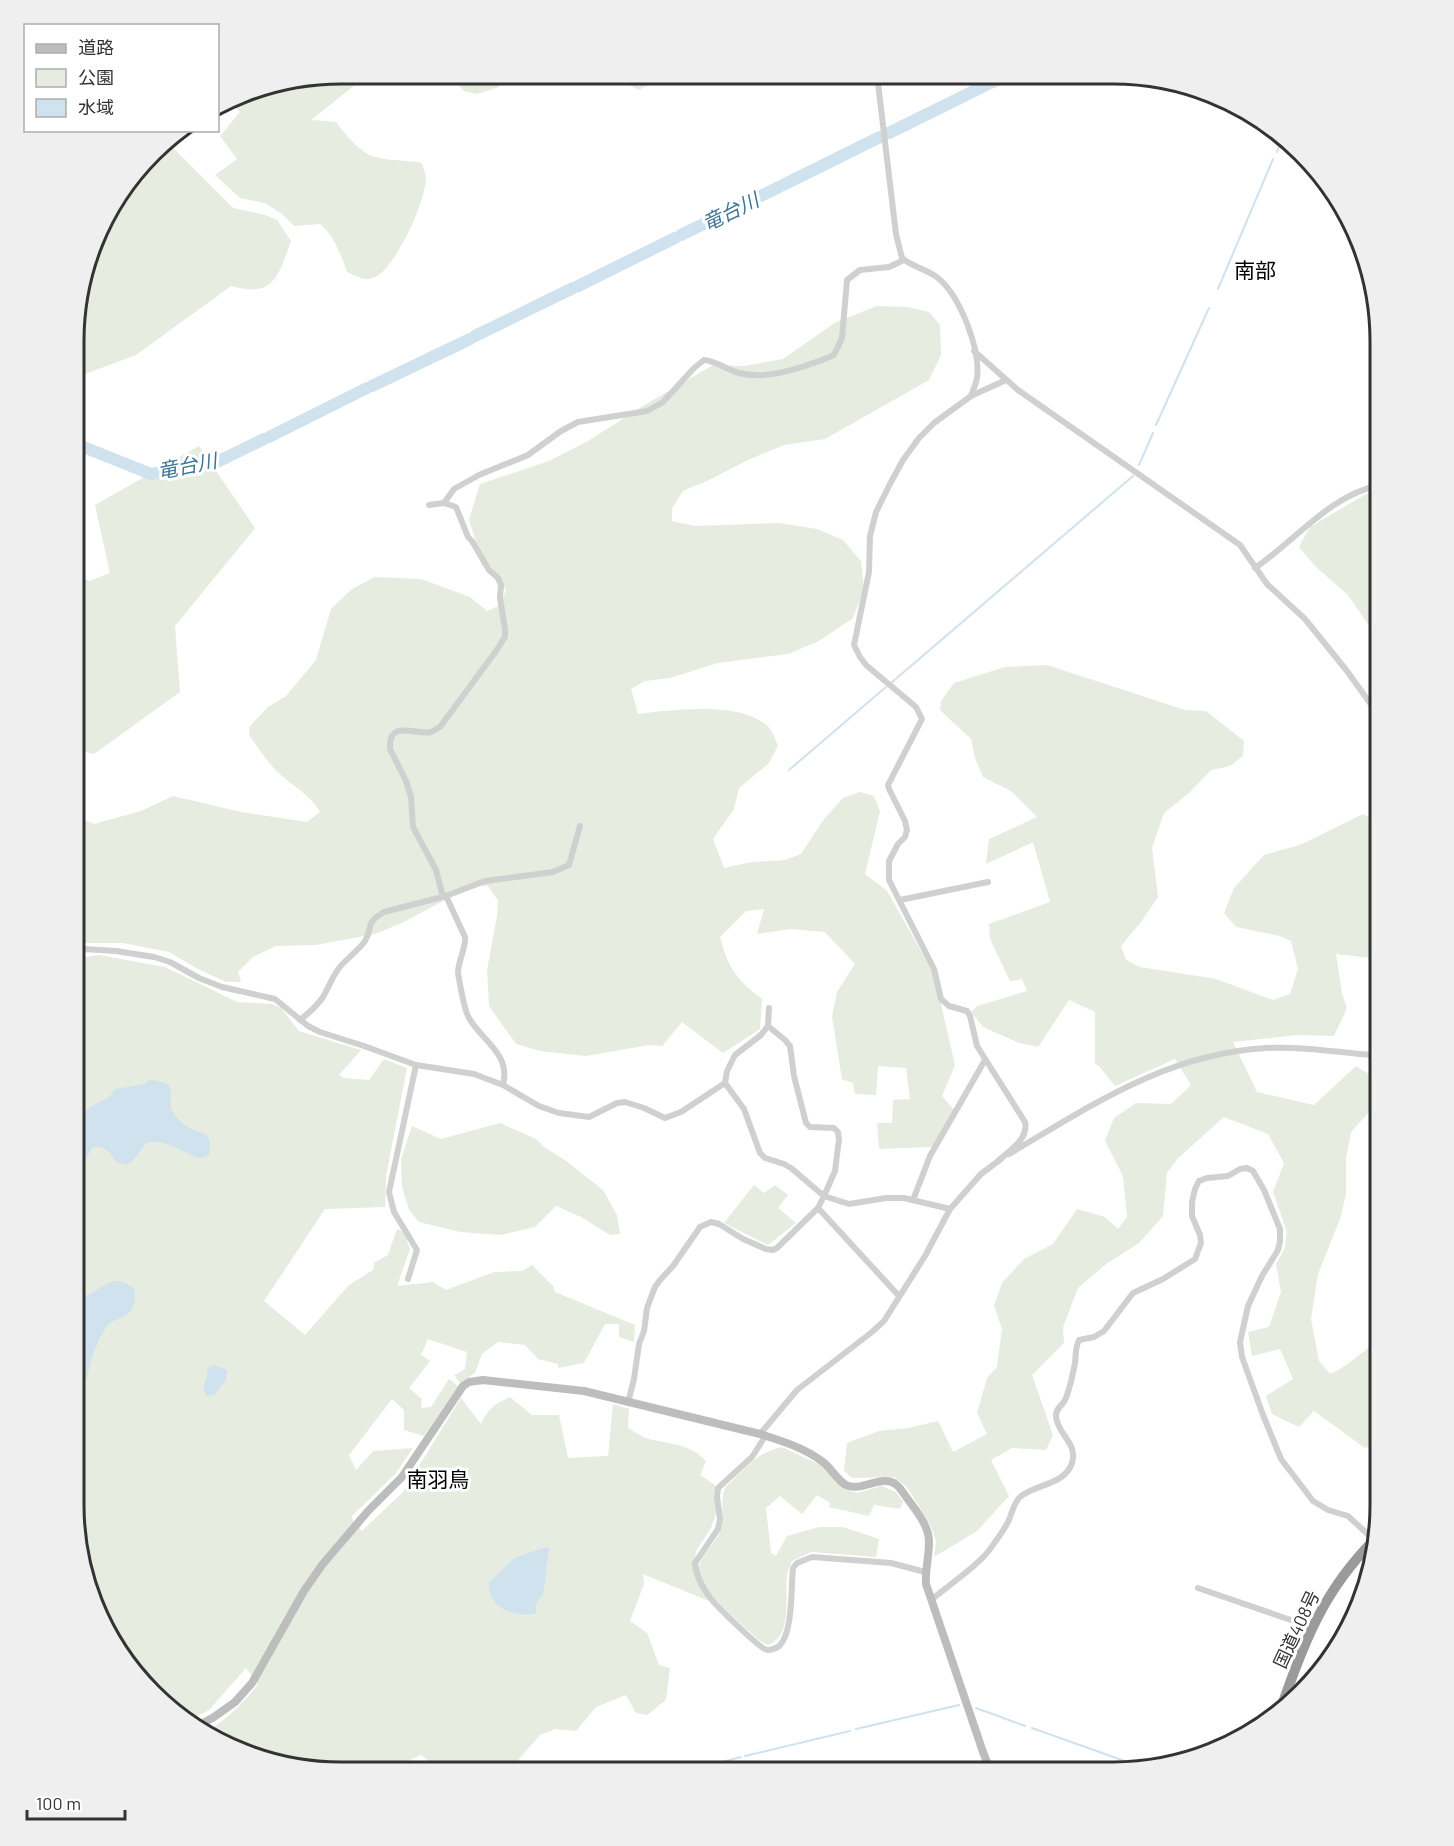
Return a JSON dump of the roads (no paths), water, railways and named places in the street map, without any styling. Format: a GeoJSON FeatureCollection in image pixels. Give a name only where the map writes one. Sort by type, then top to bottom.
{"type":"FeatureCollection","features":[{"type":"Feature","properties":{"kind":"highway","name":"国道408号"},"geometry":{"type":"LineString","coordinates":[[1286,1695],[1311,1627],[1347,1570],[1366,1548]]}},
{"type":"Feature","properties":{"kind":"street"},"geometry":{"type":"LineString","coordinates":[[878,84],[896,234],[902,258],[936,276],[950,288],[963,313],[977,365],[977,380],[971,396]]}},
{"type":"Feature","properties":{"kind":"street"},"geometry":{"type":"LineString","coordinates":[[444,503],[454,489],[479,475],[528,455],[561,431],[579,422],[647,411],[663,402],[704,360],[737,373],[763,375],[834,355],[842,338],[847,280],[860,270],[889,267],[904,260]]}},
{"type":"Feature","properties":{"kind":"street"},"geometry":{"type":"LineString","coordinates":[[974,351],[1006,381],[1240,544],[1268,584],[1305,619],[1347,670],[1370,703]]}},
{"type":"Feature","properties":{"kind":"street"},"geometry":{"type":"LineString","coordinates":[[925,1572],[891,1563],[812,1557],[797,1563],[793,1568],[789,1629],[780,1645],[766,1650],[713,1602],[700,1582],[694,1563],[718,1529],[720,1519],[718,1488],[752,1457],[763,1435],[796,1390],[884,1321],[926,1256],[950,1209],[981,1174],[1022,1139],[1026,1131],[1025,1122],[977,1046],[967,1011],[944,1003],[941,999],[934,969],[890,880],[889,861],[908,830],[888,785],[922,719],[916,707],[866,665],[854,645],[869,572],[870,536],[876,512],[903,460],[919,438],[934,423],[971,396],[1006,381]]}},
{"type":"Feature","properties":{"kind":"street"},"geometry":{"type":"LineString","coordinates":[[1255,568],[1326,511],[1351,496],[1370,489]]}},
{"type":"Feature","properties":{"kind":"street"},"geometry":{"type":"LineString","coordinates":[[429,505],[444,503],[456,507],[468,537],[489,570],[498,578],[501,585],[505,637],[440,727],[430,732],[404,729],[394,733],[389,744],[406,780],[411,797],[413,827],[436,870],[444,896],[465,937],[466,944],[458,973],[468,1017],[489,1041],[503,1063],[506,1074],[503,1086]]}},
{"type":"Feature","properties":{"kind":"street"},"geometry":{"type":"LineString","coordinates":[[300,1020],[316,1006],[334,974],[366,940],[372,920],[384,912],[444,896],[485,881],[564,869],[569,865],[580,826]]}},
{"type":"Feature","properties":{"kind":"street"},"geometry":{"type":"LineString","coordinates":[[900,900],[988,882]]}},
{"type":"Feature","properties":{"kind":"street"},"geometry":{"type":"LineString","coordinates":[[84,949],[116,951],[170,962],[199,978],[222,987],[271,997],[308,1026],[320,1032],[416,1065],[467,1072],[503,1086],[539,1106],[559,1113],[589,1118],[617,1103],[625,1102],[644,1107],[665,1118],[681,1112],[725,1083]]}},
{"type":"Feature","properties":{"kind":"street"},"geometry":{"type":"LineString","coordinates":[[769,1008],[768,1026],[761,1035],[735,1055],[727,1071],[725,1083],[744,1109],[760,1153],[765,1158],[791,1168],[824,1196],[849,1204],[886,1198],[914,1200],[950,1209]]}},
{"type":"Feature","properties":{"kind":"street"},"geometry":{"type":"LineString","coordinates":[[628,1403],[647,1308],[655,1287],[673,1266],[700,1227],[711,1222],[719,1224],[743,1239],[773,1250],[782,1245],[819,1208],[835,1171],[838,1132],[834,1128],[810,1127],[806,1123],[794,1076],[790,1047],[768,1026]]}},
{"type":"Feature","properties":{"kind":"street"},"geometry":{"type":"LineString","coordinates":[[998,1161],[1099,1101],[1146,1078],[1204,1058],[1263,1048],[1370,1055]]}},
{"type":"Feature","properties":{"kind":"street"},"geometry":{"type":"LineString","coordinates":[[914,1200],[930,1156],[985,1060]]}},
{"type":"Feature","properties":{"kind":"street"},"geometry":{"type":"LineString","coordinates":[[408,1279],[417,1250],[394,1212],[389,1192],[416,1065]]}},
{"type":"Feature","properties":{"kind":"street"},"geometry":{"type":"LineString","coordinates":[[931,1600],[985,1556],[1008,1522],[1019,1498],[1068,1473],[1073,1455],[1071,1445],[1056,1422],[1055,1413],[1065,1401],[1075,1362],[1076,1346],[1079,1341],[1094,1337],[1104,1331],[1133,1293],[1163,1279],[1195,1259],[1201,1243],[1200,1234],[1192,1216],[1195,1189],[1200,1181],[1228,1176],[1240,1168],[1253,1171],[1264,1190],[1280,1229],[1278,1250],[1262,1276],[1248,1306],[1240,1342],[1242,1357],[1281,1459],[1312,1501],[1328,1510],[1348,1516],[1368,1534]]}},
{"type":"Feature","properties":{"kind":"street"},"geometry":{"type":"LineString","coordinates":[[819,1208],[899,1296]]}},
{"type":"Feature","properties":{"kind":"street"},"geometry":{"type":"LineString","coordinates":[[204,1723],[234,1702],[252,1683],[304,1591],[322,1565],[368,1511],[402,1477],[463,1386],[469,1382],[483,1380],[584,1391],[763,1435],[782,1440],[814,1455],[826,1464],[845,1485],[854,1487],[883,1480],[898,1485],[922,1520],[928,1533],[926,1584],[988,1762]]}},
{"type":"Feature","properties":{"kind":"street"},"geometry":{"type":"LineString","coordinates":[[1198,1588],[1311,1627]]}},
{"type":"Feature","properties":{"kind":"water"},"geometry":{"type":"Polygon","coordinates":[[[149,1080],[167,1084],[171,1093],[172,1111],[186,1126],[207,1136],[210,1142],[210,1153],[204,1157],[196,1157],[163,1143],[151,1142],[146,1144],[126,1165],[118,1163],[101,1147],[92,1148],[84,1162],[84,1111],[107,1099],[116,1089],[145,1084],[149,1080]]]}},
{"type":"Feature","properties":{"kind":"water"},"geometry":{"type":"Polygon","coordinates":[[[120,1281],[130,1286],[135,1290],[135,1302],[127,1315],[109,1323],[99,1339],[84,1388],[84,1294],[86,1296],[93,1293],[105,1284],[120,1281]]]}},
{"type":"Feature","properties":{"kind":"water"},"geometry":{"type":"Polygon","coordinates":[[[214,1365],[227,1370],[226,1380],[214,1395],[206,1396],[203,1387],[207,1369],[214,1365]]]}},
{"type":"Feature","properties":{"kind":"water"},"geometry":{"type":"Polygon","coordinates":[[[547,1547],[549,1549],[544,1589],[536,1604],[536,1613],[520,1614],[497,1604],[489,1591],[489,1582],[516,1557],[547,1547]]]}},
{"type":"Feature","properties":{"kind":"waterway","name":"竜台川"},"geometry":{"type":"LineString","coordinates":[[889,133],[984,86]]}},
{"type":"Feature","properties":{"kind":"waterway","name":"竜台川"},"geometry":{"type":"LineString","coordinates":[[783,185],[880,137]]}},
{"type":"Feature","properties":{"kind":"waterway"},"geometry":{"type":"LineString","coordinates":[[1277,152],[1279,146]]}},
{"type":"Feature","properties":{"kind":"waterway"},"geometry":{"type":"LineString","coordinates":[[1218,289],[1273,159]]}},
{"type":"Feature","properties":{"kind":"waterway","name":"竜台川"},"geometry":{"type":"LineString","coordinates":[[681,235],[779,187]]}},
{"type":"Feature","properties":{"kind":"waterway","name":"竜台川"},"geometry":{"type":"LineString","coordinates":[[578,286],[675,238]]}},
{"type":"Feature","properties":{"kind":"waterway","name":"竜台川"},"geometry":{"type":"LineString","coordinates":[[475,336],[573,288]]}},
{"type":"Feature","properties":{"kind":"waterway"},"geometry":{"type":"LineString","coordinates":[[1156,425],[1209,308]]}},
{"type":"Feature","properties":{"kind":"waterway","name":"竜台川"},"geometry":{"type":"LineString","coordinates":[[372,386],[470,339]]}},
{"type":"Feature","properties":{"kind":"waterway","name":"竜台川"},"geometry":{"type":"LineString","coordinates":[[269,437],[367,388]]}},
{"type":"Feature","properties":{"kind":"waterway"},"geometry":{"type":"LineString","coordinates":[[1139,465],[1153,433]]}},
{"type":"Feature","properties":{"kind":"waterway","name":"竜台川"},"geometry":{"type":"LineString","coordinates":[[84,447],[151,474],[219,461],[264,439]]}},
{"type":"Feature","properties":{"kind":"waterway"},"geometry":{"type":"LineString","coordinates":[[891,683],[1133,476]]}},
{"type":"Feature","properties":{"kind":"waterway"},"geometry":{"type":"LineString","coordinates":[[789,770],[886,687]]}},
{"type":"Feature","properties":{"kind":"waterway"},"geometry":{"type":"LineString","coordinates":[[856,1729],[959,1705]]}},
{"type":"Feature","properties":{"kind":"waterway"},"geometry":{"type":"LineString","coordinates":[[976,1708],[1025,1726]]}},
{"type":"Feature","properties":{"kind":"waterway"},"geometry":{"type":"LineString","coordinates":[[1032,1728],[1125,1761]]}},
{"type":"Feature","properties":{"kind":"waterway"},"geometry":{"type":"LineString","coordinates":[[745,1756],[850,1731]]}},
{"type":"Feature","properties":{"kind":"waterway"},"geometry":{"type":"LineString","coordinates":[[722,1762],[741,1757]]}},
{"type":"Feature","properties":{"kind":"district","name":"南部"},"geometry":{"type":"Point","coordinates":[1255,269]}},
{"type":"Feature","properties":{"kind":"district","name":"南羽鳥"},"geometry":{"type":"Point","coordinates":[438,1478]}}]}
